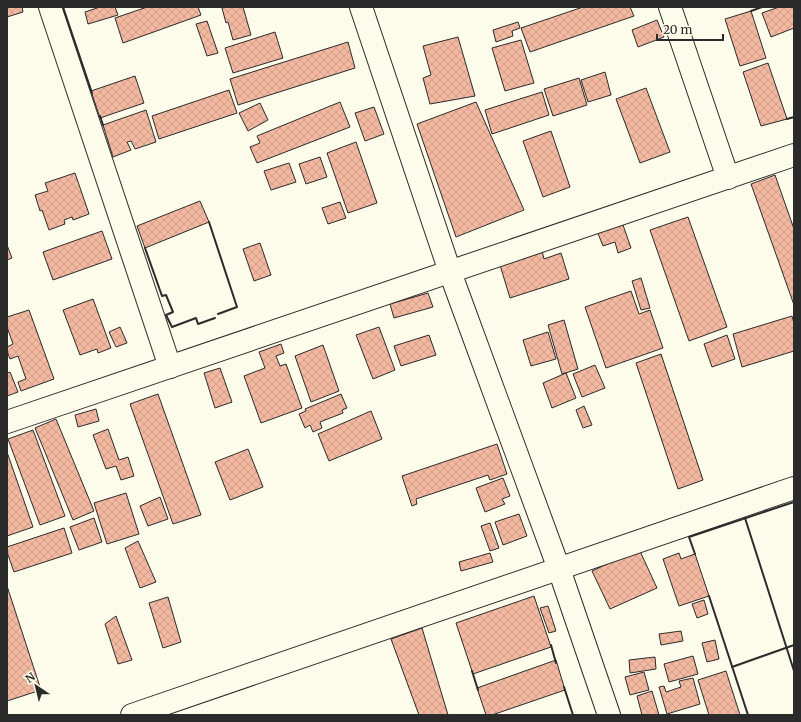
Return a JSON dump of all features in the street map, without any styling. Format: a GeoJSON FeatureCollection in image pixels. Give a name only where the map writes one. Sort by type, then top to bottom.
{"type":"FeatureCollection","features":[{"type":"Feature","properties":{"kind":"street"},"geometry":{"type":"LineString","coordinates":[[50,7],[170,367]]}},
{"type":"Feature","properties":{"kind":"street"},"geometry":{"type":"LineString","coordinates":[[361,7],[450,272],[559,569],[609,715]]}},
{"type":"Feature","properties":{"kind":"street"},"geometry":{"type":"LineString","coordinates":[[670,7],[728,178]]}},
{"type":"Feature","properties":{"kind":"street"},"geometry":{"type":"LineString","coordinates":[[7,422],[794,155]]}},
{"type":"Feature","properties":{"kind":"street"},"geometry":{"type":"LineString","coordinates":[[132,715],[794,488]]}},
{"type":"Feature","properties":{"kind":"building"},"geometry":{"type":"Polygon","coordinates":[[[7,7],[22,7],[23,12],[7,17],[7,7]]]}},
{"type":"Feature","properties":{"kind":"building"},"geometry":{"type":"Polygon","coordinates":[[[100,7],[115,7],[118,15],[88,24],[85,12],[100,7]]]}},
{"type":"Feature","properties":{"kind":"building"},"geometry":{"type":"Polygon","coordinates":[[[147,7],[198,7],[201,15],[123,43],[115,18],[147,7]]]}},
{"type":"Feature","properties":{"kind":"building"},"geometry":{"type":"Polygon","coordinates":[[[243,7],[251,35],[233,40],[222,8],[243,7]]]}},
{"type":"Feature","properties":{"kind":"building"},"geometry":{"type":"Polygon","coordinates":[[[583,7],[630,7],[634,16],[530,52],[521,28],[583,7]]]}},
{"type":"Feature","properties":{"kind":"building"},"geometry":{"type":"Polygon","coordinates":[[[779,7],[794,7],[794,28],[771,37],[762,13],[779,7]]]}},
{"type":"Feature","properties":{"kind":"building"},"geometry":{"type":"Polygon","coordinates":[[[751,11],[766,58],[740,66],[725,19],[751,11]]]}},
{"type":"Feature","properties":{"kind":"building"},"geometry":{"type":"Polygon","coordinates":[[[657,20],[664,37],[638,47],[632,30],[657,20]]]}},
{"type":"Feature","properties":{"kind":"building"},"geometry":{"type":"Polygon","coordinates":[[[207,21],[218,53],[207,56],[196,24],[207,21]]]}},
{"type":"Feature","properties":{"kind":"building"},"geometry":{"type":"Polygon","coordinates":[[[518,22],[520,28],[512,31],[513,36],[496,42],[493,30],[518,22]]]}},
{"type":"Feature","properties":{"kind":"building"},"geometry":{"type":"Polygon","coordinates":[[[275,32],[283,58],[233,73],[225,48],[275,32]]]}},
{"type":"Feature","properties":{"kind":"building"},"geometry":{"type":"Polygon","coordinates":[[[458,37],[475,96],[430,104],[423,78],[431,75],[423,46],[458,37]]]}},
{"type":"Feature","properties":{"kind":"building"},"geometry":{"type":"Polygon","coordinates":[[[521,40],[534,83],[505,91],[492,48],[521,40]]]}},
{"type":"Feature","properties":{"kind":"building"},"geometry":{"type":"Polygon","coordinates":[[[348,42],[355,68],[238,105],[230,79],[348,42]]]}},
{"type":"Feature","properties":{"kind":"building"},"geometry":{"type":"Polygon","coordinates":[[[768,63],[787,119],[761,126],[743,72],[768,63]]]}},
{"type":"Feature","properties":{"kind":"building"},"geometry":{"type":"Polygon","coordinates":[[[605,72],[611,95],[588,102],[581,80],[605,72]]]}},
{"type":"Feature","properties":{"kind":"building"},"geometry":{"type":"Polygon","coordinates":[[[135,76],[144,103],[100,118],[91,91],[135,76]]]}},
{"type":"Feature","properties":{"kind":"building"},"geometry":{"type":"Polygon","coordinates":[[[579,78],[587,105],[553,116],[544,89],[579,78]]]}},
{"type":"Feature","properties":{"kind":"building"},"geometry":{"type":"Polygon","coordinates":[[[646,88],[670,152],[640,163],[616,99],[646,88]]]}},
{"type":"Feature","properties":{"kind":"building"},"geometry":{"type":"Polygon","coordinates":[[[229,90],[237,113],[159,139],[152,116],[229,90]]]}},
{"type":"Feature","properties":{"kind":"building"},"geometry":{"type":"Polygon","coordinates":[[[542,92],[549,115],[492,134],[485,110],[542,92]]]}},
{"type":"Feature","properties":{"kind":"building"},"geometry":{"type":"Polygon","coordinates":[[[340,102],[350,127],[257,163],[250,147],[260,143],[257,136],[340,102]]]}},
{"type":"Feature","properties":{"kind":"building"},"geometry":{"type":"Polygon","coordinates":[[[476,102],[524,210],[456,237],[417,124],[476,102]]]}},
{"type":"Feature","properties":{"kind":"building"},"geometry":{"type":"Polygon","coordinates":[[[260,103],[268,120],[248,131],[239,113],[260,103]]]}},
{"type":"Feature","properties":{"kind":"building"},"geometry":{"type":"Polygon","coordinates":[[[374,107],[384,134],[365,141],[355,113],[374,107]]]}},
{"type":"Feature","properties":{"kind":"building"},"geometry":{"type":"Polygon","coordinates":[[[146,110],[156,142],[135,149],[131,141],[127,142],[131,150],[113,157],[103,125],[146,110]]]}},
{"type":"Feature","properties":{"kind":"building"},"geometry":{"type":"Polygon","coordinates":[[[551,131],[570,187],[543,197],[523,141],[551,131]]]}},
{"type":"Feature","properties":{"kind":"building"},"geometry":{"type":"Polygon","coordinates":[[[356,142],[377,203],[348,213],[327,153],[356,142]]]}},
{"type":"Feature","properties":{"kind":"building"},"geometry":{"type":"Polygon","coordinates":[[[320,157],[327,177],[306,184],[299,164],[320,157]]]}},
{"type":"Feature","properties":{"kind":"building"},"geometry":{"type":"Polygon","coordinates":[[[289,163],[296,182],[271,190],[264,171],[289,163]]]}},
{"type":"Feature","properties":{"kind":"building"},"geometry":{"type":"Polygon","coordinates":[[[75,173],[89,214],[73,220],[72,217],[64,220],[65,224],[49,230],[42,210],[40,211],[35,195],[48,191],[45,183],[75,173]]]}},
{"type":"Feature","properties":{"kind":"building"},"geometry":{"type":"Polygon","coordinates":[[[775,175],[794,229],[794,305],[751,184],[775,175]]]}},
{"type":"Feature","properties":{"kind":"building"},"geometry":{"type":"Polygon","coordinates":[[[200,201],[209,222],[145,248],[137,226],[200,201]]]}},
{"type":"Feature","properties":{"kind":"building"},"geometry":{"type":"Polygon","coordinates":[[[340,202],[346,218],[328,224],[322,208],[340,202]]]}},
{"type":"Feature","properties":{"kind":"building"},"geometry":{"type":"Polygon","coordinates":[[[688,217],[727,327],[689,341],[650,230],[688,217]]]}},
{"type":"Feature","properties":{"kind":"building"},"geometry":{"type":"Polygon","coordinates":[[[622,222],[631,248],[618,253],[615,242],[603,246],[597,231],[622,222]]]}},
{"type":"Feature","properties":{"kind":"building"},"geometry":{"type":"Polygon","coordinates":[[[102,231],[112,259],[53,280],[43,252],[102,231]]]}},
{"type":"Feature","properties":{"kind":"building"},"geometry":{"type":"Polygon","coordinates":[[[260,243],[271,275],[254,281],[243,249],[260,243]]]}},
{"type":"Feature","properties":{"kind":"building"},"geometry":{"type":"Polygon","coordinates":[[[7,245],[12,258],[7,260],[7,245]]]}},
{"type":"Feature","properties":{"kind":"building"},"geometry":{"type":"Polygon","coordinates":[[[542,251],[544,259],[561,253],[569,279],[510,298],[500,265],[542,251]]]}},
{"type":"Feature","properties":{"kind":"building"},"geometry":{"type":"Polygon","coordinates":[[[641,278],[650,308],[641,310],[632,281],[641,278]]]}},
{"type":"Feature","properties":{"kind":"building"},"geometry":{"type":"Polygon","coordinates":[[[631,291],[639,314],[650,310],[663,348],[606,368],[585,307],[631,291]]]}},
{"type":"Feature","properties":{"kind":"building"},"geometry":{"type":"Polygon","coordinates":[[[428,293],[433,307],[394,318],[390,304],[428,293]]]}},
{"type":"Feature","properties":{"kind":"building"},"geometry":{"type":"Polygon","coordinates":[[[93,299],[111,348],[98,353],[97,349],[80,355],[63,310],[93,299]]]}},
{"type":"Feature","properties":{"kind":"building"},"geometry":{"type":"Polygon","coordinates":[[[29,310],[54,379],[21,391],[18,382],[26,379],[18,356],[10,359],[7,351],[7,347],[13,344],[7,327],[7,317],[29,310]]]}},
{"type":"Feature","properties":{"kind":"building"},"geometry":{"type":"Polygon","coordinates":[[[792,316],[794,323],[794,351],[742,367],[733,334],[792,316]]]}},
{"type":"Feature","properties":{"kind":"building"},"geometry":{"type":"Polygon","coordinates":[[[564,320],[578,369],[562,374],[548,325],[564,320]]]}},
{"type":"Feature","properties":{"kind":"building"},"geometry":{"type":"Polygon","coordinates":[[[120,327],[127,343],[116,347],[109,332],[120,327]]]}},
{"type":"Feature","properties":{"kind":"building"},"geometry":{"type":"Polygon","coordinates":[[[379,327],[395,370],[373,379],[356,335],[379,327]]]}},
{"type":"Feature","properties":{"kind":"building"},"geometry":{"type":"Polygon","coordinates":[[[548,332],[556,359],[531,366],[523,340],[548,332]]]}},
{"type":"Feature","properties":{"kind":"building"},"geometry":{"type":"Polygon","coordinates":[[[429,335],[436,355],[401,366],[394,346],[429,335]]]}},
{"type":"Feature","properties":{"kind":"building"},"geometry":{"type":"Polygon","coordinates":[[[727,335],[735,359],[712,367],[704,344],[727,335]]]}},
{"type":"Feature","properties":{"kind":"building"},"geometry":{"type":"Polygon","coordinates":[[[281,344],[284,353],[276,356],[280,366],[286,364],[302,408],[261,423],[244,376],[265,368],[259,352],[281,344]]]}},
{"type":"Feature","properties":{"kind":"building"},"geometry":{"type":"Polygon","coordinates":[[[323,345],[339,391],[311,402],[295,356],[323,345]]]}},
{"type":"Feature","properties":{"kind":"building"},"geometry":{"type":"Polygon","coordinates":[[[661,354],[703,480],[678,489],[636,363],[661,354]]]}},
{"type":"Feature","properties":{"kind":"building"},"geometry":{"type":"Polygon","coordinates":[[[595,365],[605,388],[582,397],[573,374],[595,365]]]}},
{"type":"Feature","properties":{"kind":"building"},"geometry":{"type":"Polygon","coordinates":[[[220,368],[232,402],[215,408],[204,373],[220,368]]]}},
{"type":"Feature","properties":{"kind":"building"},"geometry":{"type":"Polygon","coordinates":[[[10,372],[18,392],[7,396],[7,373],[10,372]]]}},
{"type":"Feature","properties":{"kind":"building"},"geometry":{"type":"Polygon","coordinates":[[[566,373],[576,398],[552,408],[543,383],[566,373]]]}},
{"type":"Feature","properties":{"kind":"building"},"geometry":{"type":"Polygon","coordinates":[[[158,394],[201,515],[173,524],[130,404],[158,394]]]}},
{"type":"Feature","properties":{"kind":"building"},"geometry":{"type":"Polygon","coordinates":[[[341,394],[347,408],[342,410],[343,413],[320,422],[322,428],[313,432],[310,425],[305,428],[299,414],[306,411],[305,409],[341,394]]]}},
{"type":"Feature","properties":{"kind":"building"},"geometry":{"type":"Polygon","coordinates":[[[584,406],[592,425],[583,428],[576,410],[584,406]]]}},
{"type":"Feature","properties":{"kind":"building"},"geometry":{"type":"Polygon","coordinates":[[[96,409],[99,421],[78,427],[75,415],[96,409]]]}},
{"type":"Feature","properties":{"kind":"building"},"geometry":{"type":"Polygon","coordinates":[[[371,411],[382,439],[329,461],[318,434],[371,411]]]}},
{"type":"Feature","properties":{"kind":"building"},"geometry":{"type":"Polygon","coordinates":[[[56,419],[94,511],[73,520],[35,428],[56,419]]]}},
{"type":"Feature","properties":{"kind":"building"},"geometry":{"type":"Polygon","coordinates":[[[108,429],[119,460],[128,457],[134,476],[121,480],[116,466],[106,469],[93,435],[108,429]]]}},
{"type":"Feature","properties":{"kind":"building"},"geometry":{"type":"Polygon","coordinates":[[[33,430],[65,516],[40,525],[8,439],[33,430]]]}},
{"type":"Feature","properties":{"kind":"building"},"geometry":{"type":"Polygon","coordinates":[[[497,444],[507,474],[490,480],[488,475],[416,499],[417,504],[412,506],[402,476],[497,444]]]}},
{"type":"Feature","properties":{"kind":"building"},"geometry":{"type":"Polygon","coordinates":[[[248,449],[263,487],[230,500],[215,462],[248,449]]]}},
{"type":"Feature","properties":{"kind":"building"},"geometry":{"type":"Polygon","coordinates":[[[7,452],[33,527],[7,536],[7,452]]]}},
{"type":"Feature","properties":{"kind":"building"},"geometry":{"type":"Polygon","coordinates":[[[503,478],[510,496],[502,499],[505,504],[485,512],[476,488],[503,478]]]}},
{"type":"Feature","properties":{"kind":"building"},"geometry":{"type":"Polygon","coordinates":[[[126,493],[139,534],[107,544],[94,503],[126,493]]]}},
{"type":"Feature","properties":{"kind":"building"},"geometry":{"type":"Polygon","coordinates":[[[160,497],[168,519],[148,526],[140,506],[160,497]]]}},
{"type":"Feature","properties":{"kind":"building"},"geometry":{"type":"Polygon","coordinates":[[[519,514],[527,536],[503,545],[495,522],[519,514]]]}},
{"type":"Feature","properties":{"kind":"building"},"geometry":{"type":"Polygon","coordinates":[[[94,518],[102,542],[79,550],[70,527],[94,518]]]}},
{"type":"Feature","properties":{"kind":"building"},"geometry":{"type":"Polygon","coordinates":[[[490,523],[499,548],[490,551],[481,526],[490,523]]]}},
{"type":"Feature","properties":{"kind":"building"},"geometry":{"type":"Polygon","coordinates":[[[64,528],[72,553],[14,572],[7,552],[7,547],[64,528]]]}},
{"type":"Feature","properties":{"kind":"building"},"geometry":{"type":"Polygon","coordinates":[[[138,541],[156,582],[140,588],[125,548],[138,541]]]}},
{"type":"Feature","properties":{"kind":"building"},"geometry":{"type":"Polygon","coordinates":[[[639,549],[657,588],[610,609],[592,571],[639,549]]]}},
{"type":"Feature","properties":{"kind":"building"},"geometry":{"type":"Polygon","coordinates":[[[490,553],[493,562],[461,571],[459,562],[490,553]]]}},
{"type":"Feature","properties":{"kind":"building"},"geometry":{"type":"Polygon","coordinates":[[[679,553],[681,559],[695,554],[709,596],[679,606],[663,559],[679,553]]]}},
{"type":"Feature","properties":{"kind":"building"},"geometry":{"type":"Polygon","coordinates":[[[7,586],[41,690],[7,701],[7,586]]]}},
{"type":"Feature","properties":{"kind":"building"},"geometry":{"type":"Polygon","coordinates":[[[534,596],[551,647],[473,674],[456,623],[534,596]]]}},
{"type":"Feature","properties":{"kind":"building"},"geometry":{"type":"Polygon","coordinates":[[[168,597],[181,642],[163,648],[149,603],[168,597]]]}},
{"type":"Feature","properties":{"kind":"building"},"geometry":{"type":"Polygon","coordinates":[[[704,600],[708,614],[697,618],[692,604],[704,600]]]}},
{"type":"Feature","properties":{"kind":"building"},"geometry":{"type":"Polygon","coordinates":[[[548,606],[556,631],[549,633],[540,608],[548,606]]]}},
{"type":"Feature","properties":{"kind":"building"},"geometry":{"type":"Polygon","coordinates":[[[116,616],[132,660],[118,664],[105,624],[116,616]]]}},
{"type":"Feature","properties":{"kind":"building"},"geometry":{"type":"Polygon","coordinates":[[[422,628],[448,715],[419,715],[391,639],[422,628]]]}},
{"type":"Feature","properties":{"kind":"building"},"geometry":{"type":"Polygon","coordinates":[[[681,631],[683,641],[661,645],[659,634],[681,631]]]}},
{"type":"Feature","properties":{"kind":"building"},"geometry":{"type":"Polygon","coordinates":[[[715,640],[719,659],[707,662],[702,643],[715,640]]]}},
{"type":"Feature","properties":{"kind":"building"},"geometry":{"type":"Polygon","coordinates":[[[693,656],[698,674],[669,682],[664,664],[693,656]]]}},
{"type":"Feature","properties":{"kind":"building"},"geometry":{"type":"Polygon","coordinates":[[[655,657],[656,669],[630,673],[629,660],[655,657]]]}},
{"type":"Feature","properties":{"kind":"building"},"geometry":{"type":"Polygon","coordinates":[[[556,660],[565,690],[492,715],[486,715],[477,688],[556,660]]]}},
{"type":"Feature","properties":{"kind":"building"},"geometry":{"type":"Polygon","coordinates":[[[726,671],[740,715],[709,715],[698,680],[726,671]]]}},
{"type":"Feature","properties":{"kind":"building"},"geometry":{"type":"Polygon","coordinates":[[[644,672],[649,690],[630,695],[625,677],[644,672]]]}},
{"type":"Feature","properties":{"kind":"building"},"geometry":{"type":"Polygon","coordinates":[[[693,678],[700,704],[667,714],[659,687],[664,686],[666,692],[681,687],[679,681],[693,678]]]}},
{"type":"Feature","properties":{"kind":"building"},"geometry":{"type":"Polygon","coordinates":[[[652,691],[659,715],[642,715],[637,696],[652,691]]]}},
{"type":"Feature","properties":{"kind":"wall"},"geometry":{"type":"LineString","coordinates":[[63,7],[92,93]]}},
{"type":"Feature","properties":{"kind":"wall"},"geometry":{"type":"LineString","coordinates":[[751,11],[762,7]]}},
{"type":"Feature","properties":{"kind":"wall"},"geometry":{"type":"LineString","coordinates":[[100,116],[103,125]]}},
{"type":"Feature","properties":{"kind":"wall"},"geometry":{"type":"LineString","coordinates":[[787,119],[794,117]]}},
{"type":"Feature","properties":{"kind":"wall"},"geometry":{"type":"LineString","coordinates":[[209,222],[237,307],[218,314]]}},
{"type":"Feature","properties":{"kind":"wall"},"geometry":{"type":"LineString","coordinates":[[145,248],[162,296],[166,295],[173,312],[166,315],[172,327],[196,318],[198,324],[215,318]]}},
{"type":"Feature","properties":{"kind":"wall"},"geometry":{"type":"LineString","coordinates":[[695,554],[689,537],[794,502]]}},
{"type":"Feature","properties":{"kind":"wall"},"geometry":{"type":"LineString","coordinates":[[745,518],[794,671]]}},
{"type":"Feature","properties":{"kind":"wall"},"geometry":{"type":"LineString","coordinates":[[709,596],[748,715]]}},
{"type":"Feature","properties":{"kind":"wall"},"geometry":{"type":"LineString","coordinates":[[551,645],[556,663]]}},
{"type":"Feature","properties":{"kind":"wall"},"geometry":{"type":"LineString","coordinates":[[732,667],[794,645]]}},
{"type":"Feature","properties":{"kind":"wall"},"geometry":{"type":"LineString","coordinates":[[472,671],[478,690]]}},
{"type":"Feature","properties":{"kind":"wall"},"geometry":{"type":"LineString","coordinates":[[564,687],[573,715]]}}]}
